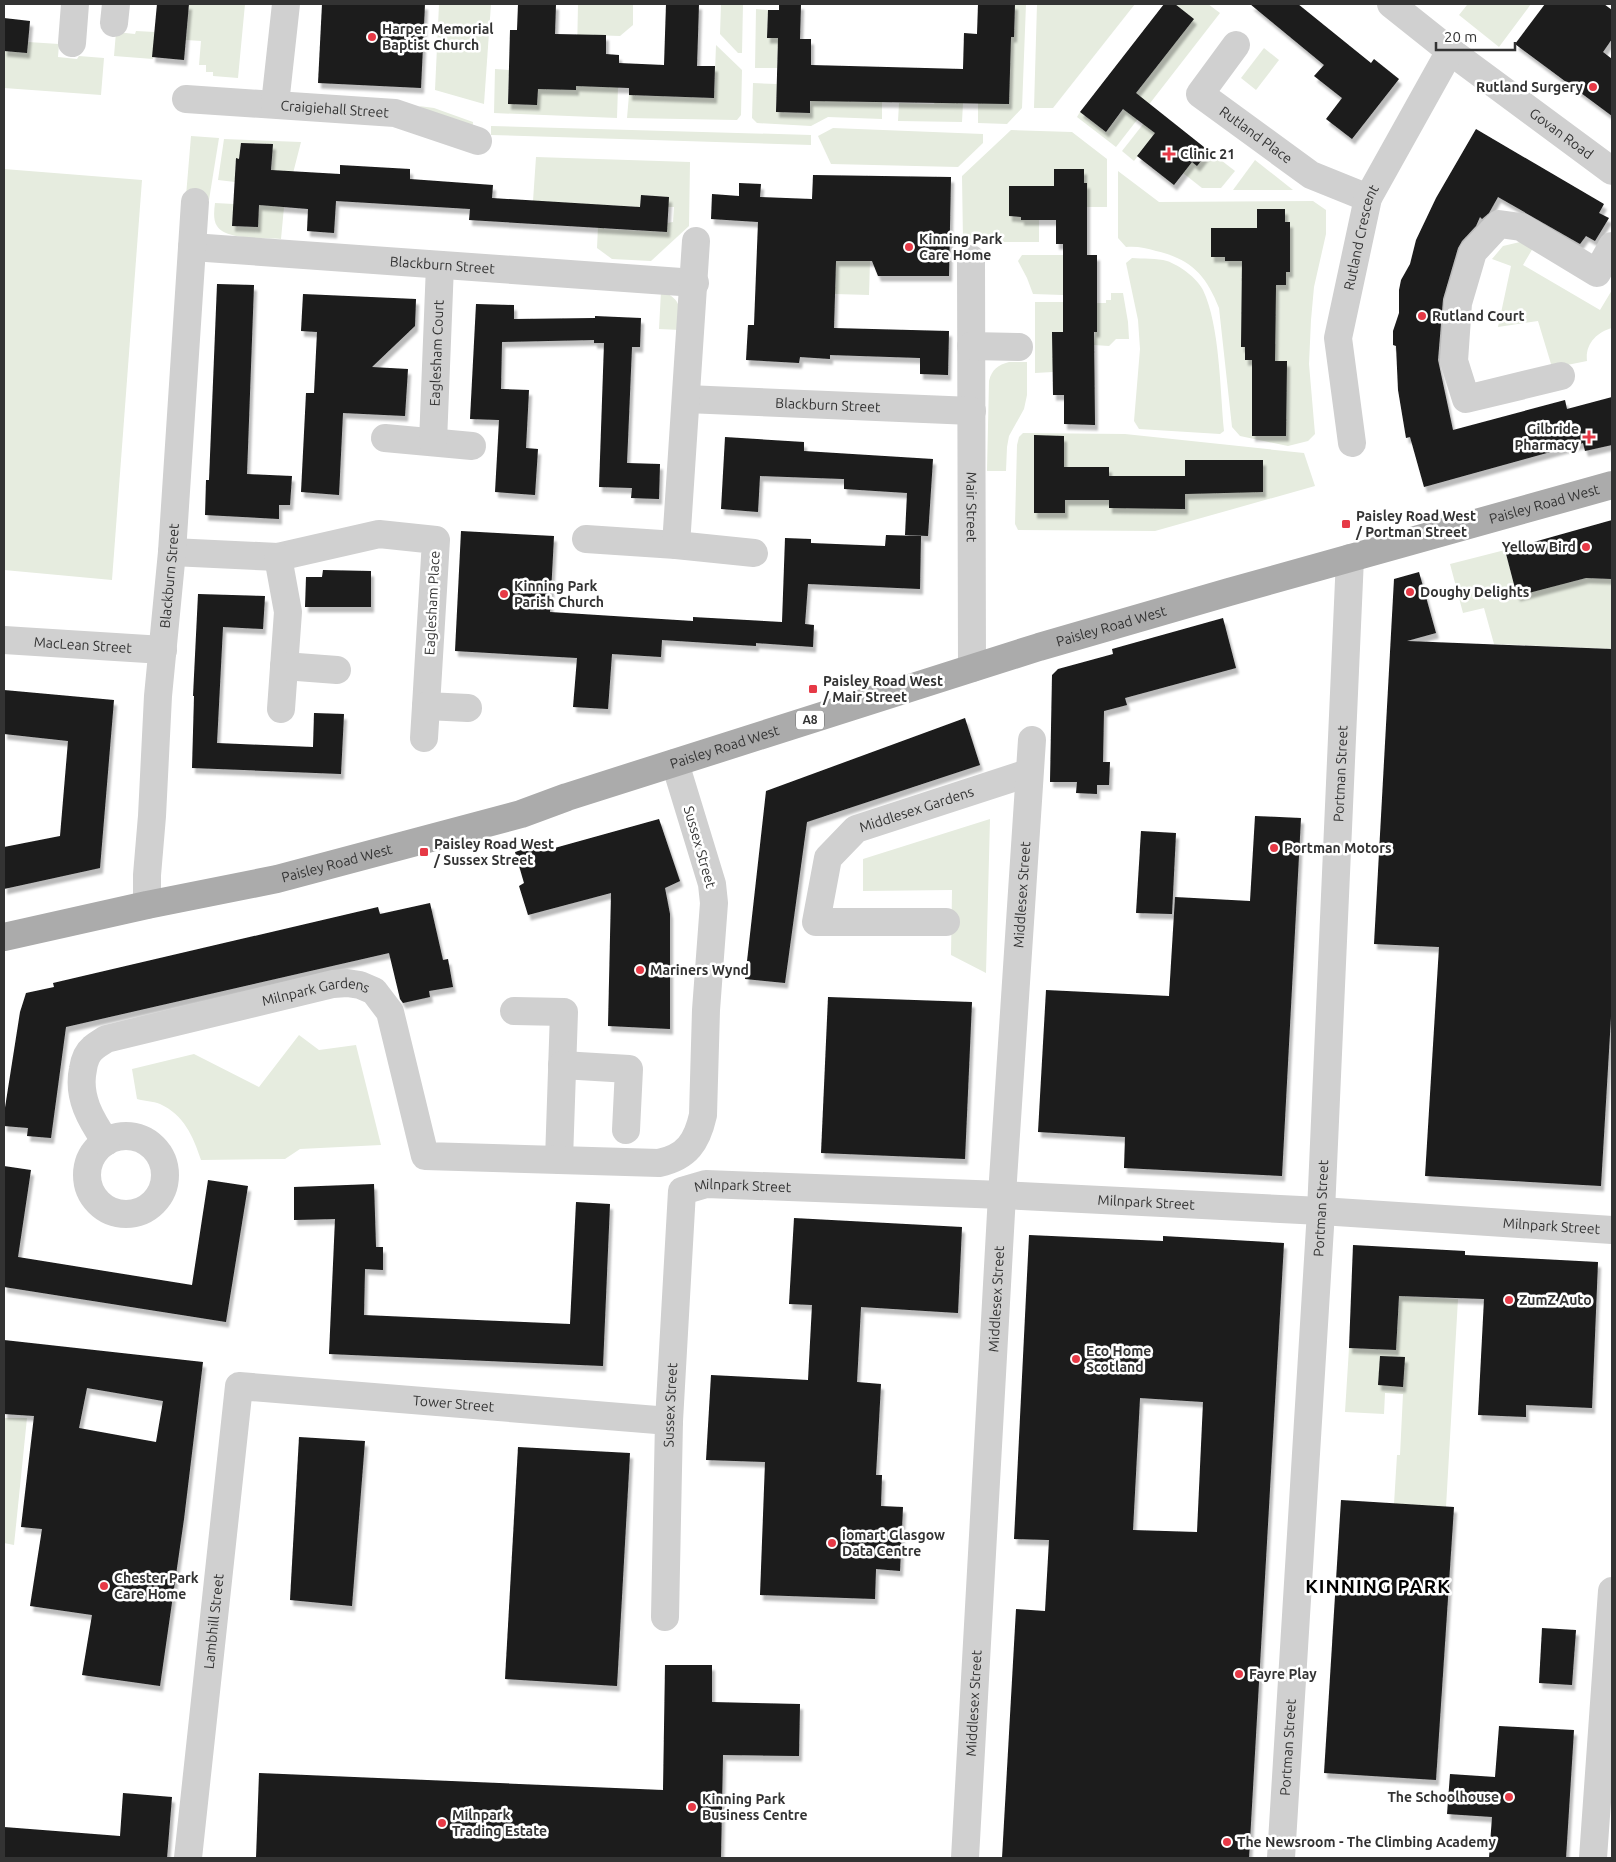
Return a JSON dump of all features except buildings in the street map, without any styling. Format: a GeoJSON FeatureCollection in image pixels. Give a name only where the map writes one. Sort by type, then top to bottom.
{"type":"FeatureCollection","features":[{"type":"Feature","properties":{"kind":"main road","name":"Paisley Road West"},"geometry":{"type":"LineString","coordinates":[[4,936],[277,879],[521,814],[567,797],[972,668],[1172,608],[1612,485]]}},
{"type":"Feature","properties":{"kind":"street"},"geometry":{"type":"LineString","coordinates":[[72,43],[75,4]]}},
{"type":"Feature","properties":{"kind":"street"},"geometry":{"type":"LineString","coordinates":[[276,104],[286,4]]}},
{"type":"Feature","properties":{"kind":"street","name":"Govan Road"},"geometry":{"type":"LineString","coordinates":[[1391,4],[1450,51],[1612,171]]}},
{"type":"Feature","properties":{"kind":"street","name":"Rutland Place"},"geometry":{"type":"LineString","coordinates":[[1236,45],[1200,94],[1311,175],[1368,198]]}},
{"type":"Feature","properties":{"kind":"street","name":"Rutland Crescent"},"geometry":{"type":"LineString","coordinates":[[1352,443],[1338,338],[1368,198],[1450,51]]}},
{"type":"Feature","properties":{"kind":"street","name":"Craigiehall Street"},"geometry":{"type":"LineString","coordinates":[[186,99],[396,113],[478,141]]}},
{"type":"Feature","properties":{"kind":"street","name":"Blackburn Street"},"geometry":{"type":"LineString","coordinates":[[147,905],[147,875],[172,552],[195,202]]}},
{"type":"Feature","properties":{"kind":"street"},"geometry":{"type":"LineString","coordinates":[[1561,376],[1466,399],[1454,361],[1458,303],[1474,252],[1499,224],[1521,227],[1597,273],[1612,246]]}},
{"type":"Feature","properties":{"kind":"street"},"geometry":{"type":"LineString","coordinates":[[676,545],[695,283],[696,241]]}},
{"type":"Feature","properties":{"kind":"street","name":"Blackburn Street"},"geometry":{"type":"LineString","coordinates":[[192,247],[695,283]]}},
{"type":"Feature","properties":{"kind":"street","name":"Mair Street"},"geometry":{"type":"LineString","coordinates":[[971,259],[972,668]]}},
{"type":"Feature","properties":{"kind":"street","name":"Eaglesham Court"},"geometry":{"type":"LineString","coordinates":[[433,442],[440,265]]}},
{"type":"Feature","properties":{"kind":"street"},"geometry":{"type":"LineString","coordinates":[[971,346],[1019,347]]}},
{"type":"Feature","properties":{"kind":"street","name":"Blackburn Street"},"geometry":{"type":"LineString","coordinates":[[686,399],[972,411]]}},
{"type":"Feature","properties":{"kind":"street"},"geometry":{"type":"LineString","coordinates":[[385,438],[472,446]]}},
{"type":"Feature","properties":{"kind":"street","name":"Eaglesham Place"},"geometry":{"type":"LineString","coordinates":[[172,552],[278,557],[379,534],[436,540],[424,738]]}},
{"type":"Feature","properties":{"kind":"street"},"geometry":{"type":"LineString","coordinates":[[586,539],[754,552]]}},
{"type":"Feature","properties":{"kind":"street"},"geometry":{"type":"LineString","coordinates":[[278,557],[288,612],[281,709]]}},
{"type":"Feature","properties":{"kind":"street","name":"Portman Street"},"geometry":{"type":"LineString","coordinates":[[1281,1858],[1321,1211],[1350,558]]}},
{"type":"Feature","properties":{"kind":"street","name":"MacLean Street"},"geometry":{"type":"LineString","coordinates":[[4,640],[163,650]]}},
{"type":"Feature","properties":{"kind":"street"},"geometry":{"type":"LineString","coordinates":[[284,666],[338,670]]}},
{"type":"Feature","properties":{"kind":"street"},"geometry":{"type":"LineString","coordinates":[[426,706],[468,708]]}},
{"type":"Feature","properties":{"kind":"street","name":"Middlesex Street"},"geometry":{"type":"LineString","coordinates":[[965,1858],[1002,1194],[1028,773],[1032,740]]}},
{"type":"Feature","properties":{"kind":"street","name":"Sussex Street"},"geometry":{"type":"LineString","coordinates":[[673,1160],[694,1142],[703,1115],[706,1010],[714,903],[712,884],[675,763]]}},
{"type":"Feature","properties":{"kind":"street","name":"Middlesex Gardens"},"geometry":{"type":"LineString","coordinates":[[946,922],[816,922],[828,858],[856,829],[1028,773]]}},
{"type":"Feature","properties":{"kind":"street","name":"Milnpark Gardens"},"geometry":{"type":"LineString","coordinates":[[106,1142],[91,1118],[84,1102],[80,1080],[84,1062],[92,1049],[106,1039],[333,984],[347,984],[360,985],[374,991],[390,1012],[425,1156],[659,1163],[673,1160]]}},
{"type":"Feature","properties":{"kind":"street"},"geometry":{"type":"LineString","coordinates":[[514,1011],[564,1012],[559,1160]]}},
{"type":"Feature","properties":{"kind":"street"},"geometry":{"type":"LineString","coordinates":[[562,1065],[629,1069],[626,1130]]}},
{"type":"Feature","properties":{"kind":"street","name":"Milnpark Street"},"geometry":{"type":"LineString","coordinates":[[682,1192],[706,1184],[1002,1194],[1321,1211],[1612,1230]]}},
{"type":"Feature","properties":{"kind":"street","name":"Sussex Street"},"geometry":{"type":"LineString","coordinates":[[664,1617],[669,1421],[682,1192]]}},
{"type":"Feature","properties":{"kind":"street","name":"Tower Street"},"geometry":{"type":"LineString","coordinates":[[239,1386],[669,1421]]}},
{"type":"Feature","properties":{"kind":"street","name":"Lambhill Street"},"geometry":{"type":"LineString","coordinates":[[188,1858],[239,1386]]}},
{"type":"Feature","properties":{"kind":"street"},"geometry":{"type":"LineString","coordinates":[[1593,1858],[1612,1591]]}},
{"type":"Feature","properties":{"kind":"shaded area"},"geometry":{"type":"Polygon","coordinates":[[[189,4],[245,4],[238,78],[213,76],[213,72],[206,72],[206,65],[199,65],[201,41],[186,40],[189,4]]]}},
{"type":"Feature","properties":{"kind":"shaded area"},"geometry":{"type":"Polygon","coordinates":[[[439,4],[491,4],[484,104],[435,90],[439,4]]]}},
{"type":"Feature","properties":{"kind":"shaded area"},"geometry":{"type":"Polygon","coordinates":[[[578,4],[633,4],[633,25],[620,36],[590,35],[577,54],[578,4]]]}},
{"type":"Feature","properties":{"kind":"shaded area"},"geometry":{"type":"Polygon","coordinates":[[[721,4],[743,4],[742,53],[738,53],[720,34],[721,4]]]}},
{"type":"Feature","properties":{"kind":"shaded area"},"geometry":{"type":"Polygon","coordinates":[[[1015,4],[1026,4],[1022,108],[1007,124],[978,123],[978,103],[997,36],[1014,37],[1015,4]]]}},
{"type":"Feature","properties":{"kind":"shaded area"},"geometry":{"type":"Polygon","coordinates":[[[1037,4],[1135,4],[1053,108],[1034,108],[1037,4]]]}},
{"type":"Feature","properties":{"kind":"shaded area"},"geometry":{"type":"Polygon","coordinates":[[[1175,4],[1208,4],[1220,13],[1116,147],[1077,117],[1080,112],[1106,132],[1193,19],[1175,4]]]}},
{"type":"Feature","properties":{"kind":"shaded area"},"geometry":{"type":"Polygon","coordinates":[[[1465,4],[1531,4],[1499,47],[1459,15],[1467,5],[1465,4]]]}},
{"type":"Feature","properties":{"kind":"shaded area"},"geometry":{"type":"Polygon","coordinates":[[[756,9],[768,10],[767,38],[778,38],[777,68],[755,68],[756,9]]]}},
{"type":"Feature","properties":{"kind":"shaded area"},"geometry":{"type":"Polygon","coordinates":[[[136,31],[155,32],[153,59],[114,56],[116,32],[135,34],[136,31]]]}},
{"type":"Feature","properties":{"kind":"shaded area"},"geometry":{"type":"Polygon","coordinates":[[[28,42],[59,44],[58,57],[77,59],[79,56],[104,58],[101,95],[4,88],[4,51],[27,53],[28,42]]]}},
{"type":"Feature","properties":{"kind":"shaded area"},"geometry":{"type":"Polygon","coordinates":[[[716,45],[742,70],[741,115],[737,120],[627,118],[629,95],[714,98],[716,45]]]}},
{"type":"Feature","properties":{"kind":"shaded area"},"geometry":{"type":"Polygon","coordinates":[[[1264,48],[1279,60],[1256,90],[1241,78],[1264,48]]]}},
{"type":"Feature","properties":{"kind":"shaded area"},"geometry":{"type":"Polygon","coordinates":[[[495,69],[509,70],[508,104],[537,105],[538,89],[576,74],[618,87],[617,118],[494,113],[495,69]]]}},
{"type":"Feature","properties":{"kind":"shaded area"},"geometry":{"type":"Polygon","coordinates":[[[753,83],[777,84],[776,112],[810,113],[811,85],[846,101],[882,102],[882,119],[828,117],[811,126],[757,123],[752,118],[753,83]]]}},
{"type":"Feature","properties":{"kind":"shaded area"},"geometry":{"type":"Polygon","coordinates":[[[935,102],[963,103],[962,122],[898,121],[899,103],[934,104],[935,102]]]}},
{"type":"Feature","properties":{"kind":"shaded area"},"geometry":{"type":"Polygon","coordinates":[[[419,106],[434,108],[473,122],[472,134],[419,106]]]}},
{"type":"Feature","properties":{"kind":"shaded area"},"geometry":{"type":"Polygon","coordinates":[[[1155,109],[1167,118],[1134,161],[1122,151],[1155,109]]]}},
{"type":"Feature","properties":{"kind":"shaded area"},"geometry":{"type":"Polygon","coordinates":[[[491,126],[811,135],[811,145],[491,135],[491,126]]]}},
{"type":"Feature","properties":{"kind":"shaded area"},"geometry":{"type":"Polygon","coordinates":[[[833,128],[983,134],[983,143],[958,167],[831,164],[818,136],[833,128]]]}},
{"type":"Feature","properties":{"kind":"shaded area"},"geometry":{"type":"Polygon","coordinates":[[[1011,130],[1072,132],[1107,159],[1107,207],[1087,207],[1087,183],[1084,183],[1084,169],[1054,169],[1054,196],[1009,186],[1009,216],[1021,217],[1022,220],[1039,220],[1039,242],[963,242],[962,176],[1011,130]]]}},
{"type":"Feature","properties":{"kind":"shaded area"},"geometry":{"type":"Polygon","coordinates":[[[191,136],[219,138],[209,200],[186,196],[191,136]]]}},
{"type":"Feature","properties":{"kind":"shaded area"},"geometry":{"type":"Polygon","coordinates":[[[224,139],[301,142],[290,185],[271,183],[272,144],[241,143],[240,159],[236,159],[235,182],[218,180],[224,139]]]}},
{"type":"Feature","properties":{"kind":"shaded area"},"geometry":{"type":"Polygon","coordinates":[[[1204,147],[1235,171],[1221,188],[1202,188],[1183,173],[1204,147]]]}},
{"type":"Feature","properties":{"kind":"shaded area"},"geometry":{"type":"Polygon","coordinates":[[[536,157],[690,162],[689,226],[651,261],[612,259],[597,248],[599,205],[533,201],[536,157]],[[641,195],[640,207],[606,205],[604,229],[666,232],[667,223],[673,222],[674,207],[668,207],[668,197],[641,195]]]}},
{"type":"Feature","properties":{"kind":"shaded area"},"geometry":{"type":"Polygon","coordinates":[[[1255,160],[1293,190],[1233,190],[1255,160]]]}},
{"type":"Feature","properties":{"kind":"shaded area"},"geometry":{"type":"Polygon","coordinates":[[[4,169],[142,180],[112,580],[4,570],[4,169]]]}},
{"type":"Feature","properties":{"kind":"shaded area"},"geometry":{"type":"Polygon","coordinates":[[[1118,171],[1159,202],[1313,201],[1326,210],[1326,234],[1314,287],[1311,320],[1309,364],[1315,434],[1308,441],[1288,446],[1240,436],[1232,427],[1219,308],[1214,296],[1203,278],[1188,264],[1168,254],[1138,247],[1126,247],[1118,238],[1118,171]]]}},
{"type":"Feature","properties":{"kind":"shaded area"},"geometry":{"type":"Polygon","coordinates":[[[215,203],[234,204],[232,226],[257,227],[259,205],[284,207],[281,239],[237,236],[221,231],[215,221],[215,203]]]}},
{"type":"Feature","properties":{"kind":"shaded area"},"geometry":{"type":"Polygon","coordinates":[[[836,230],[870,261],[869,295],[835,294],[836,230]]]}},
{"type":"Feature","properties":{"kind":"shaded area"},"geometry":{"type":"Polygon","coordinates":[[[1520,242],[1533,248],[1523,265],[1600,310],[1612,290],[1612,328],[1601,332],[1593,340],[1588,349],[1587,361],[1562,366],[1551,364],[1538,321],[1498,327],[1511,266],[1492,259],[1503,246],[1520,242]]]}},
{"type":"Feature","properties":{"kind":"shaded area"},"geometry":{"type":"Polygon","coordinates":[[[1022,255],[1068,255],[1063,269],[1063,295],[1033,294],[1018,261],[1022,255]]]}},
{"type":"Feature","properties":{"kind":"shaded area"},"geometry":{"type":"Polygon","coordinates":[[[1132,258],[1159,259],[1172,263],[1192,277],[1203,290],[1209,305],[1216,340],[1224,431],[1220,434],[1139,429],[1134,421],[1140,349],[1138,320],[1126,263],[1132,258]]]}},
{"type":"Feature","properties":{"kind":"shaded area"},"geometry":{"type":"Polygon","coordinates":[[[661,291],[677,302],[680,311],[681,330],[659,329],[661,291]]]}},
{"type":"Feature","properties":{"kind":"shaded area"},"geometry":{"type":"Polygon","coordinates":[[[1111,293],[1123,293],[1129,339],[1116,339],[1109,346],[1094,345],[1097,303],[1106,303],[1106,300],[1111,300],[1111,293]]]}},
{"type":"Feature","properties":{"kind":"shaded area"},"geometry":{"type":"Polygon","coordinates":[[[1035,302],[1063,302],[1067,318],[1053,372],[1035,373],[1035,302]]]}},
{"type":"Feature","properties":{"kind":"shaded area"},"geometry":{"type":"Polygon","coordinates":[[[1009,362],[1027,362],[1027,395],[1024,409],[1009,436],[1006,471],[987,471],[989,381],[996,368],[1009,362]]]}},
{"type":"Feature","properties":{"kind":"shaded area"},"geometry":{"type":"Polygon","coordinates":[[[1023,433],[1125,434],[1304,453],[1315,486],[1155,531],[1018,530],[1015,524],[1017,445],[1019,437],[1023,433]]]}},
{"type":"Feature","properties":{"kind":"shaded area"},"geometry":{"type":"Polygon","coordinates":[[[1505,550],[1517,595],[1586,578],[1612,579],[1612,649],[1494,644],[1484,608],[1463,613],[1450,564],[1505,550]]]}},
{"type":"Feature","properties":{"kind":"shaded area"},"geometry":{"type":"Polygon","coordinates":[[[990,819],[986,973],[951,955],[952,890],[863,891],[863,859],[990,819]]]}},
{"type":"Feature","properties":{"kind":"shaded area"},"geometry":{"type":"Polygon","coordinates":[[[299,1035],[319,1050],[356,1045],[381,1145],[300,1149],[285,1159],[201,1160],[191,1135],[175,1114],[160,1104],[137,1099],[132,1069],[194,1054],[259,1087],[299,1035]]]}},
{"type":"Feature","properties":{"kind":"shaded area"},"geometry":{"type":"Polygon","coordinates":[[[1399,1296],[1458,1299],[1446,1507],[1394,1504],[1397,1455],[1400,1455],[1403,1394],[1385,1393],[1384,1414],[1345,1412],[1349,1348],[1396,1350],[1399,1296]]]}},
{"type":"Feature","properties":{"kind":"shaded area"},"geometry":{"type":"Polygon","coordinates":[[[4,1418],[27,1418],[14,1545],[4,1543],[4,1418]]]}},
{"type":"Feature","properties":{"kind":"place","name":"Harper Memorial Baptist Church"},"geometry":{"type":"Point","coordinates":[372,37]}},
{"type":"Feature","properties":{"kind":"place","name":"Rutland Surgery"},"geometry":{"type":"Point","coordinates":[1593,87]}},
{"type":"Feature","properties":{"kind":"place","name":"Clinic 21"},"geometry":{"type":"Point","coordinates":[1169,154]}},
{"type":"Feature","properties":{"kind":"place","name":"Kinning Park Care Home"},"geometry":{"type":"Point","coordinates":[909,247]}},
{"type":"Feature","properties":{"kind":"place","name":"Rutland Court"},"geometry":{"type":"Point","coordinates":[1422,316]}},
{"type":"Feature","properties":{"kind":"place","name":"Gilbride Pharmacy"},"geometry":{"type":"Point","coordinates":[1589,437]}},
{"type":"Feature","properties":{"kind":"place","name":"Paisley Road West / Portman Street"},"geometry":{"type":"Point","coordinates":[1346,524]}},
{"type":"Feature","properties":{"kind":"place","name":"Yellow Bird"},"geometry":{"type":"Point","coordinates":[1586,547]}},
{"type":"Feature","properties":{"kind":"place","name":"Doughy Delights"},"geometry":{"type":"Point","coordinates":[1410,592]}},
{"type":"Feature","properties":{"kind":"place","name":"Kinning Park Parish Church"},"geometry":{"type":"Point","coordinates":[504,594]}},
{"type":"Feature","properties":{"kind":"place","name":"Paisley Road West / Mair Street"},"geometry":{"type":"Point","coordinates":[813,689]}},
{"type":"Feature","properties":{"kind":"place","name":"Portman Motors"},"geometry":{"type":"Point","coordinates":[1274,848]}},
{"type":"Feature","properties":{"kind":"place","name":"Paisley Road West / Sussex Street"},"geometry":{"type":"Point","coordinates":[424,852]}},
{"type":"Feature","properties":{"kind":"place","name":"Mariners Wynd"},"geometry":{"type":"Point","coordinates":[640,970]}},
{"type":"Feature","properties":{"kind":"place","name":"ZumZ Auto"},"geometry":{"type":"Point","coordinates":[1509,1300]}},
{"type":"Feature","properties":{"kind":"place","name":"Eco Home Scotland"},"geometry":{"type":"Point","coordinates":[1076,1359]}},
{"type":"Feature","properties":{"kind":"place","name":"iomart Glasgow Data Centre"},"geometry":{"type":"Point","coordinates":[832,1543]}},
{"type":"Feature","properties":{"kind":"place","name":"Chester Park Care Home"},"geometry":{"type":"Point","coordinates":[104,1586]}},
{"type":"Feature","properties":{"kind":"place","name":"Fayre Play"},"geometry":{"type":"Point","coordinates":[1239,1674]}},
{"type":"Feature","properties":{"kind":"place","name":"The Schoolhouse"},"geometry":{"type":"Point","coordinates":[1509,1797]}},
{"type":"Feature","properties":{"kind":"place","name":"Kinning Park Business Centre"},"geometry":{"type":"Point","coordinates":[692,1807]}},
{"type":"Feature","properties":{"kind":"place","name":"Milnpark Trading Estate"},"geometry":{"type":"Point","coordinates":[442,1823]}},
{"type":"Feature","properties":{"kind":"place","name":"The Newsroom - The Climbing Academy"},"geometry":{"type":"Point","coordinates":[1227,1842]}},
{"type":"Feature","properties":{"kind":"district","name":"KINNING PARK"},"geometry":{"type":"Point","coordinates":[1378,1586]}}]}
